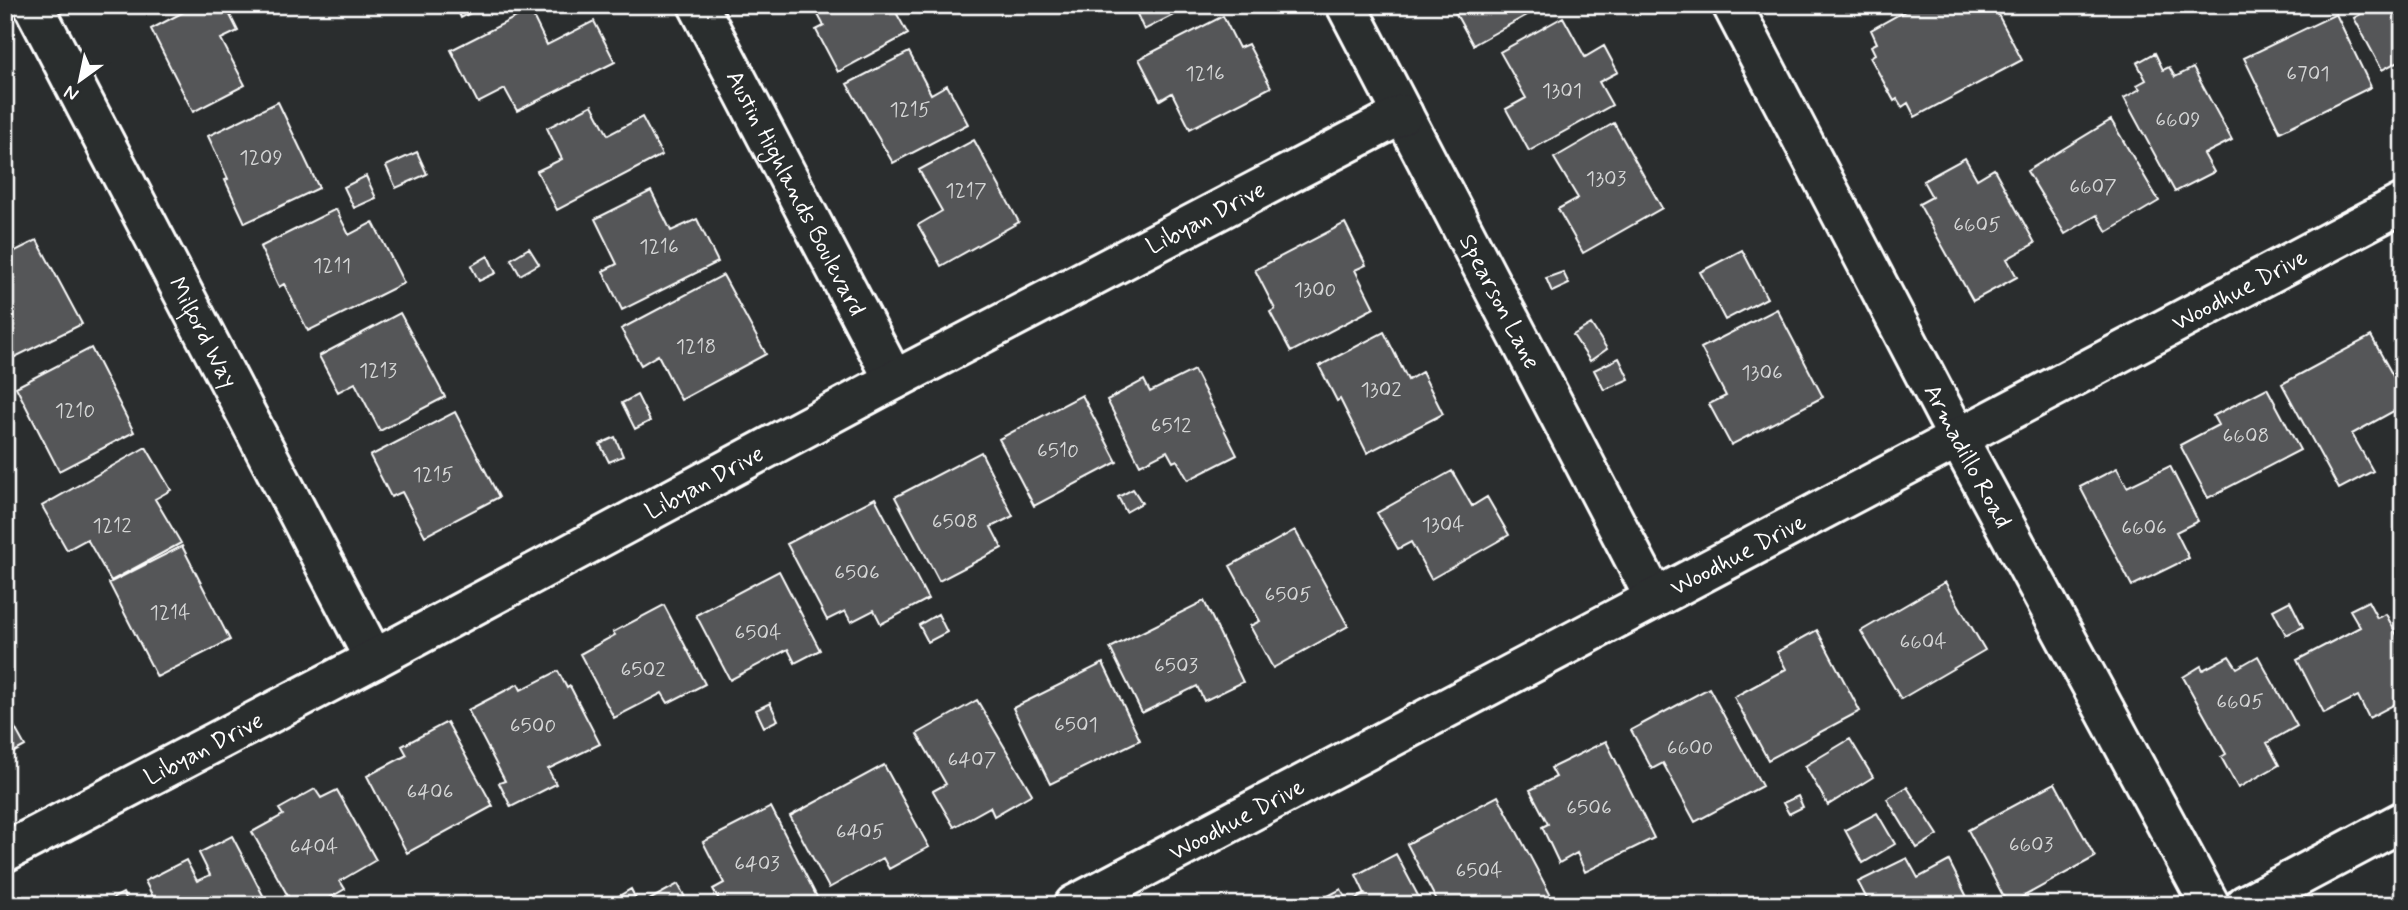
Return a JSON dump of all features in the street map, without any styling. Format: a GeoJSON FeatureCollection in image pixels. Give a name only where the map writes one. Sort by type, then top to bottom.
{"type":"FeatureCollection","features":[{"type":"Feature","properties":{"kind":"street","name":"Milford Way"},"geometry":{"type":"LineString","coordinates":[[33,5],[374,659]]}},
{"type":"Feature","properties":{"kind":"street","name":"Austin Highlands Boulevard"},"geometry":{"type":"LineString","coordinates":[[698,5],[894,380]]}},
{"type":"Feature","properties":{"kind":"street","name":"Spearson Lane"},"geometry":{"type":"LineString","coordinates":[[1346,5],[1654,597]]}},
{"type":"Feature","properties":{"kind":"street","name":"Armadillo Road"},"geometry":{"type":"LineString","coordinates":[[1732,5],[1958,438],[2210,905]]}},
{"type":"Feature","properties":{"kind":"street","name":"Libyan Drive"},"geometry":{"type":"LineString","coordinates":[[5,852],[374,659],[894,380],[1403,114]]}},
{"type":"Feature","properties":{"kind":"street","name":"Woodhue Drive"},"geometry":{"type":"LineString","coordinates":[[1074,905],[2403,203]]}},
{"type":"Feature","properties":{"kind":"street"},"geometry":{"type":"LineString","coordinates":[[2245,905],[2403,821]]}},
{"type":"Feature","properties":{"kind":"building"},"geometry":{"type":"Polygon","coordinates":[[[197,5],[225,5],[238,31],[221,39],[245,85],[193,112],[151,29],[197,5]]]}},
{"type":"Feature","properties":{"kind":"building"},"geometry":{"type":"Polygon","coordinates":[[[455,5],[486,5],[461,18],[455,5]]]}},
{"type":"Feature","properties":{"kind":"building"},"geometry":{"type":"Polygon","coordinates":[[[813,5],[892,5],[908,34],[838,72],[816,30],[824,26],[813,5]]]}},
{"type":"Feature","properties":{"kind":"building"},"geometry":{"type":"Polygon","coordinates":[[[1133,5],[1193,5],[1144,30],[1133,5]]]}},
{"type":"Feature","properties":{"kind":"building"},"geometry":{"type":"Polygon","coordinates":[[[1451,5],[1545,5],[1473,45],[1451,5]]]}},
{"type":"Feature","properties":{"kind":"building"},"geometry":{"type":"Polygon","coordinates":[[[1916,5],[1993,5],[2022,60],[1915,117],[1908,103],[1902,107],[1897,99],[1894,101],[1870,57],[1875,54],[1871,46],[1877,43],[1871,30],[1916,5]]]}},
{"type":"Feature","properties":{"kind":"building"},"geometry":{"type":"Polygon","coordinates":[[[2377,5],[2403,5],[2403,59],[2382,70],[2354,18],[2377,5]]]}},
{"type":"Feature","properties":{"kind":"building"},"geometry":{"type":"Polygon","coordinates":[[[530,10],[547,45],[594,21],[615,62],[517,111],[505,89],[478,103],[451,50],[530,10]]]}},
{"type":"Feature","properties":{"kind":"building"},"geometry":{"type":"Polygon","coordinates":[[[2336,14],[2371,87],[2280,132],[2244,58],[2336,14]]]}},
{"type":"Feature","properties":{"kind":"building"},"geometry":{"type":"Polygon","coordinates":[[[1223,16],[1239,48],[1248,44],[1271,87],[1190,129],[1172,93],[1160,100],[1139,59],[1223,16]]]}},
{"type":"Feature","properties":{"kind":"building"},"geometry":{"type":"Polygon","coordinates":[[[1563,17],[1585,57],[1604,46],[1618,72],[1599,82],[1612,105],[1529,151],[1506,109],[1526,98],[1500,52],[1563,17]]]}},
{"type":"Feature","properties":{"kind":"building"},"geometry":{"type":"Polygon","coordinates":[[[909,52],[931,94],[947,85],[968,124],[893,163],[847,84],[909,52]]]}},
{"type":"Feature","properties":{"kind":"building"},"geometry":{"type":"Polygon","coordinates":[[[2155,53],[2163,70],[2169,67],[2175,77],[2193,68],[2232,140],[2204,154],[2214,172],[2175,192],[2124,98],[2140,89],[2137,85],[2146,80],[2137,63],[2155,53]]]}},
{"type":"Feature","properties":{"kind":"building"},"geometry":{"type":"Polygon","coordinates":[[[278,102],[319,188],[245,223],[208,136],[278,102]]]}},
{"type":"Feature","properties":{"kind":"building"},"geometry":{"type":"Polygon","coordinates":[[[592,105],[608,135],[642,117],[662,155],[557,210],[537,171],[562,159],[547,128],[592,105]]]}},
{"type":"Feature","properties":{"kind":"building"},"geometry":{"type":"Polygon","coordinates":[[[2111,120],[2159,201],[2107,232],[2097,215],[2065,234],[2027,171],[2111,120]]]}},
{"type":"Feature","properties":{"kind":"building"},"geometry":{"type":"Polygon","coordinates":[[[1614,123],[1662,208],[1583,253],[1558,209],[1578,198],[1554,158],[1614,123]]]}},
{"type":"Feature","properties":{"kind":"building"},"geometry":{"type":"Polygon","coordinates":[[[974,140],[1019,222],[941,266],[918,225],[942,211],[919,170],[974,140]]]}},
{"type":"Feature","properties":{"kind":"building"},"geometry":{"type":"Polygon","coordinates":[[[417,152],[427,174],[396,188],[386,166],[417,152]]]}},
{"type":"Feature","properties":{"kind":"building"},"geometry":{"type":"Polygon","coordinates":[[[1965,158],[1977,179],[1994,169],[2035,243],[2007,259],[2017,277],[1973,301],[1919,204],[1932,197],[1923,181],[1965,158]]]}},
{"type":"Feature","properties":{"kind":"building"},"geometry":{"type":"Polygon","coordinates":[[[366,176],[376,198],[354,208],[344,187],[366,176]]]}},
{"type":"Feature","properties":{"kind":"building"},"geometry":{"type":"Polygon","coordinates":[[[651,191],[671,231],[697,219],[718,262],[622,310],[603,271],[617,264],[595,219],[651,191]]]}},
{"type":"Feature","properties":{"kind":"building"},"geometry":{"type":"Polygon","coordinates":[[[336,209],[349,235],[373,222],[404,283],[308,331],[284,284],[279,287],[260,247],[336,209]]]}},
{"type":"Feature","properties":{"kind":"building"},"geometry":{"type":"Polygon","coordinates":[[[1345,223],[1366,265],[1355,270],[1374,308],[1291,352],[1270,312],[1275,309],[1255,270],[1345,223]]]}},
{"type":"Feature","properties":{"kind":"building"},"geometry":{"type":"Polygon","coordinates":[[[37,240],[82,324],[13,358],[5,343],[5,256],[37,240]]]}},
{"type":"Feature","properties":{"kind":"building"},"geometry":{"type":"Polygon","coordinates":[[[529,248],[539,264],[520,275],[511,259],[529,248]]]}},
{"type":"Feature","properties":{"kind":"building"},"geometry":{"type":"Polygon","coordinates":[[[1742,250],[1767,298],[1725,320],[1700,272],[1742,250]]]}},
{"type":"Feature","properties":{"kind":"building"},"geometry":{"type":"Polygon","coordinates":[[[488,256],[496,273],[479,281],[471,266],[488,256]]]}},
{"type":"Feature","properties":{"kind":"building"},"geometry":{"type":"Polygon","coordinates":[[[1563,272],[1569,284],[1552,292],[1546,278],[1563,272]]]}},
{"type":"Feature","properties":{"kind":"building"},"geometry":{"type":"Polygon","coordinates":[[[723,275],[766,354],[681,400],[658,355],[641,365],[621,329],[723,275]]]}},
{"type":"Feature","properties":{"kind":"building"},"geometry":{"type":"Polygon","coordinates":[[[1777,309],[1823,397],[1731,445],[1709,404],[1726,396],[1701,348],[1777,309]]]}},
{"type":"Feature","properties":{"kind":"building"},"geometry":{"type":"Polygon","coordinates":[[[400,313],[445,397],[380,431],[355,383],[338,392],[319,356],[400,313]]]}},
{"type":"Feature","properties":{"kind":"building"},"geometry":{"type":"Polygon","coordinates":[[[1591,324],[1607,349],[1590,361],[1573,335],[1591,324]]]}},
{"type":"Feature","properties":{"kind":"building"},"geometry":{"type":"Polygon","coordinates":[[[1384,332],[1408,380],[1422,372],[1443,414],[1367,453],[1340,399],[1337,401],[1319,366],[1384,332]]]}},
{"type":"Feature","properties":{"kind":"building"},"geometry":{"type":"Polygon","coordinates":[[[2371,336],[2403,394],[2403,406],[2352,434],[2373,471],[2339,489],[2282,384],[2371,336]]]}},
{"type":"Feature","properties":{"kind":"building"},"geometry":{"type":"Polygon","coordinates":[[[91,348],[134,432],[59,471],[16,387],[91,348]]]}},
{"type":"Feature","properties":{"kind":"building"},"geometry":{"type":"Polygon","coordinates":[[[1619,358],[1629,379],[1604,390],[1594,370],[1619,358]]]}},
{"type":"Feature","properties":{"kind":"building"},"geometry":{"type":"Polygon","coordinates":[[[1194,370],[1237,455],[1188,480],[1177,460],[1173,462],[1167,451],[1140,465],[1107,400],[1144,380],[1150,392],[1194,370]]]}},
{"type":"Feature","properties":{"kind":"building"},"geometry":{"type":"Polygon","coordinates":[[[2267,388],[2300,450],[2208,498],[2180,445],[2218,425],[2213,416],[2267,388]]]}},
{"type":"Feature","properties":{"kind":"building"},"geometry":{"type":"Polygon","coordinates":[[[637,395],[650,421],[635,429],[622,403],[637,395]]]}},
{"type":"Feature","properties":{"kind":"building"},"geometry":{"type":"Polygon","coordinates":[[[1082,395],[1117,462],[1034,506],[999,439],[1082,395]]]}},
{"type":"Feature","properties":{"kind":"building"},"geometry":{"type":"Polygon","coordinates":[[[455,412],[499,497],[425,536],[402,492],[391,497],[370,456],[455,412]]]}},
{"type":"Feature","properties":{"kind":"building"},"geometry":{"type":"Polygon","coordinates":[[[615,437],[623,456],[609,462],[600,444],[615,437]]]}},
{"type":"Feature","properties":{"kind":"building"},"geometry":{"type":"Polygon","coordinates":[[[146,447],[171,490],[155,499],[181,543],[111,581],[87,539],[67,550],[42,506],[146,447]]]}},
{"type":"Feature","properties":{"kind":"building"},"geometry":{"type":"Polygon","coordinates":[[[981,452],[1013,516],[991,527],[1002,548],[939,581],[895,497],[981,452]]]}},
{"type":"Feature","properties":{"kind":"building"},"geometry":{"type":"Polygon","coordinates":[[[2170,466],[2198,521],[2176,532],[2189,558],[2132,586],[2080,487],[2117,468],[2127,487],[2170,466]]]}},
{"type":"Feature","properties":{"kind":"building"},"geometry":{"type":"Polygon","coordinates":[[[1452,471],[1472,506],[1487,497],[1509,535],[1431,579],[1411,542],[1398,549],[1377,513],[1452,471]]]}},
{"type":"Feature","properties":{"kind":"building"},"geometry":{"type":"Polygon","coordinates":[[[1133,489],[1142,503],[1126,512],[1118,497],[1133,489]]]}},
{"type":"Feature","properties":{"kind":"building"},"geometry":{"type":"Polygon","coordinates":[[[875,498],[928,599],[881,624],[874,610],[851,622],[845,611],[827,620],[787,544],[875,498]]]}},
{"type":"Feature","properties":{"kind":"building"},"geometry":{"type":"Polygon","coordinates":[[[1295,530],[1348,626],[1273,668],[1250,626],[1260,621],[1230,566],[1295,530]]]}},
{"type":"Feature","properties":{"kind":"building"},"geometry":{"type":"Polygon","coordinates":[[[182,546],[230,640],[157,677],[109,583],[182,546]]]}},
{"type":"Feature","properties":{"kind":"building"},"geometry":{"type":"Polygon","coordinates":[[[779,571],[820,650],[795,663],[788,649],[730,680],[696,615],[779,571]]]}},
{"type":"Feature","properties":{"kind":"building"},"geometry":{"type":"Polygon","coordinates":[[[1945,582],[1985,650],[1901,699],[1861,631],[1945,582]]]}},
{"type":"Feature","properties":{"kind":"building"},"geometry":{"type":"Polygon","coordinates":[[[1204,601],[1243,682],[1204,701],[1197,686],[1142,713],[1110,648],[1204,601]]]}},
{"type":"Feature","properties":{"kind":"building"},"geometry":{"type":"Polygon","coordinates":[[[2290,601],[2303,627],[2286,635],[2273,610],[2290,601]]]}},
{"type":"Feature","properties":{"kind":"building"},"geometry":{"type":"Polygon","coordinates":[[[2368,601],[2377,618],[2386,614],[2403,647],[2403,700],[2369,718],[2358,696],[2324,713],[2297,660],[2360,627],[2350,610],[2368,601]]]}},
{"type":"Feature","properties":{"kind":"building"},"geometry":{"type":"Polygon","coordinates":[[[664,605],[705,684],[668,703],[662,693],[614,718],[580,654],[615,635],[613,632],[664,605]]]}},
{"type":"Feature","properties":{"kind":"building"},"geometry":{"type":"Polygon","coordinates":[[[938,614],[947,632],[928,642],[919,625],[938,614]]]}},
{"type":"Feature","properties":{"kind":"building"},"geometry":{"type":"Polygon","coordinates":[[[1817,630],[1860,711],[1768,760],[1734,697],[1786,669],[1777,652],[1817,630]]]}},
{"type":"Feature","properties":{"kind":"building"},"geometry":{"type":"Polygon","coordinates":[[[2229,656],[2237,668],[2258,656],[2297,726],[2267,743],[2279,765],[2238,788],[2221,757],[2226,754],[2183,677],[2201,666],[2203,670],[2229,656]]]}},
{"type":"Feature","properties":{"kind":"building"},"geometry":{"type":"Polygon","coordinates":[[[1103,663],[1140,740],[1050,784],[1013,708],[1103,663]]]}},
{"type":"Feature","properties":{"kind":"building"},"geometry":{"type":"Polygon","coordinates":[[[558,671],[567,688],[570,686],[600,744],[548,769],[556,784],[511,807],[499,783],[505,781],[468,710],[518,684],[521,690],[558,671]]]}},
{"type":"Feature","properties":{"kind":"building"},"geometry":{"type":"Polygon","coordinates":[[[1709,688],[1762,786],[1695,822],[1663,763],[1652,769],[1631,730],[1709,688]]]}},
{"type":"Feature","properties":{"kind":"building"},"geometry":{"type":"Polygon","coordinates":[[[977,700],[1032,794],[994,816],[990,807],[954,827],[933,791],[946,784],[917,734],[977,700]]]}},
{"type":"Feature","properties":{"kind":"building"},"geometry":{"type":"Polygon","coordinates":[[[770,703],[778,720],[764,727],[756,710],[770,703]]]}},
{"type":"Feature","properties":{"kind":"building"},"geometry":{"type":"Polygon","coordinates":[[[5,710],[25,746],[5,757],[5,710]]]}},
{"type":"Feature","properties":{"kind":"building"},"geometry":{"type":"Polygon","coordinates":[[[447,722],[493,806],[407,853],[367,776],[407,755],[402,746],[447,722]]]}},
{"type":"Feature","properties":{"kind":"building"},"geometry":{"type":"Polygon","coordinates":[[[1850,739],[1873,777],[1828,805],[1805,766],[1850,739]]]}},
{"type":"Feature","properties":{"kind":"building"},"geometry":{"type":"Polygon","coordinates":[[[1606,741],[1654,838],[1585,872],[1577,853],[1559,863],[1542,827],[1548,824],[1530,790],[1556,777],[1551,768],[1606,741]]]}},
{"type":"Feature","properties":{"kind":"building"},"geometry":{"type":"Polygon","coordinates":[[[884,765],[929,847],[889,869],[883,858],[829,888],[790,816],[884,765]]]}},
{"type":"Feature","properties":{"kind":"building"},"geometry":{"type":"Polygon","coordinates":[[[2055,783],[2095,857],[2008,905],[1968,830],[2055,783]]]}},
{"type":"Feature","properties":{"kind":"building"},"geometry":{"type":"Polygon","coordinates":[[[1907,787],[1938,835],[1917,848],[1887,799],[1907,787]]]}},
{"type":"Feature","properties":{"kind":"building"},"geometry":{"type":"Polygon","coordinates":[[[315,789],[321,798],[337,790],[376,860],[340,881],[345,889],[317,905],[293,905],[252,832],[283,815],[279,809],[315,789]]]}},
{"type":"Feature","properties":{"kind":"building"},"geometry":{"type":"Polygon","coordinates":[[[1498,796],[1551,896],[1533,905],[1439,905],[1407,844],[1498,796]]]}},
{"type":"Feature","properties":{"kind":"building"},"geometry":{"type":"Polygon","coordinates":[[[1798,796],[1803,807],[1789,814],[1783,803],[1798,796]]]}},
{"type":"Feature","properties":{"kind":"building"},"geometry":{"type":"Polygon","coordinates":[[[771,807],[821,905],[722,905],[713,889],[724,883],[703,842],[771,807]]]}},
{"type":"Feature","properties":{"kind":"building"},"geometry":{"type":"Polygon","coordinates":[[[1877,813],[1895,844],[1863,863],[1845,830],[1877,813]]]}},
{"type":"Feature","properties":{"kind":"building"},"geometry":{"type":"Polygon","coordinates":[[[232,836],[265,899],[253,905],[157,905],[145,881],[186,860],[197,881],[210,875],[199,853],[232,836]]]}},
{"type":"Feature","properties":{"kind":"building"},"geometry":{"type":"Polygon","coordinates":[[[1396,854],[1423,905],[1311,905],[1341,889],[1349,903],[1365,894],[1356,875],[1396,854]]]}},
{"type":"Feature","properties":{"kind":"building"},"geometry":{"type":"Polygon","coordinates":[[[1907,858],[1918,878],[1949,861],[1971,905],[1862,905],[1868,901],[1858,882],[1907,858]]]}},
{"type":"Feature","properties":{"kind":"building"},"geometry":{"type":"Polygon","coordinates":[[[678,884],[689,905],[640,905],[678,884]]]}},
{"type":"Feature","properties":{"kind":"building"},"geometry":{"type":"Polygon","coordinates":[[[631,889],[639,905],[604,905],[631,889]]]}},
{"type":"Feature","properties":{"kind":"building"},"geometry":{"type":"Polygon","coordinates":[[[123,893],[129,905],[100,905],[123,893]]]}}]}
